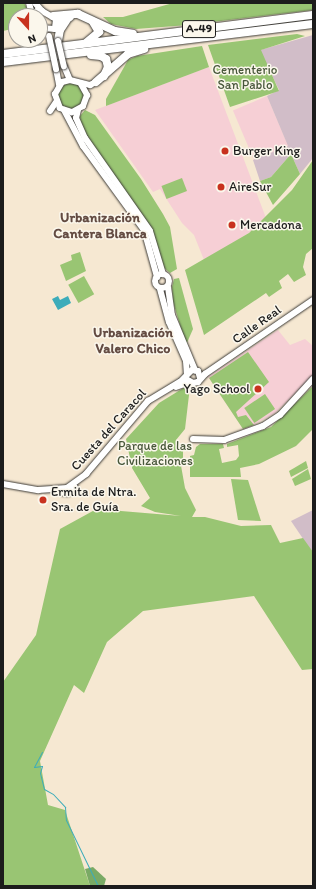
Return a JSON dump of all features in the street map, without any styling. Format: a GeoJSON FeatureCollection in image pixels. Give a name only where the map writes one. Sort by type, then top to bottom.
{"type":"FeatureCollection","features":[{"type":"Feature","properties":{"kind":"highway"},"geometry":{"type":"LineString","coordinates":[[54,16],[78,14],[115,31],[141,36]]}},
{"type":"Feature","properties":{"kind":"highway","name":"A-49"},"geometry":{"type":"LineString","coordinates":[[3,54],[313,15]]}},
{"type":"Feature","properties":{"kind":"highway"},"geometry":{"type":"LineString","coordinates":[[56,27],[71,17],[86,19],[98,28],[97,36],[85,43]]}},
{"type":"Feature","properties":{"kind":"highway"},"geometry":{"type":"LineString","coordinates":[[58,41],[60,30],[71,17]]}},
{"type":"Feature","properties":{"kind":"highway","name":"A-49"},"geometry":{"type":"LineString","coordinates":[[3,62],[313,24]]}},
{"type":"Feature","properties":{"kind":"highway"},"geometry":{"type":"LineString","coordinates":[[99,80],[128,54],[181,40]]}},
{"type":"Feature","properties":{"kind":"highway"},"geometry":{"type":"LineString","coordinates":[[79,53],[101,56],[106,59],[108,67],[99,80]]}},
{"type":"Feature","properties":{"kind":"street"},"geometry":{"type":"LineString","coordinates":[[48,14],[54,16],[64,66],[70,80]]}},
{"type":"Feature","properties":{"kind":"street"},"geometry":{"type":"LineString","coordinates":[[48,30],[56,27]]}},
{"type":"Feature","properties":{"kind":"street"},"geometry":{"type":"LineString","coordinates":[[48,41],[59,85],[55,94],[56,102],[62,109],[83,146],[144,230],[157,277],[155,283],[160,289],[169,322],[186,361],[187,374],[190,382]]}},
{"type":"Feature","properties":{"kind":"street"},"geometry":{"type":"LineString","coordinates":[[59,85],[70,80],[81,84],[99,80]]}},
{"type":"Feature","properties":{"kind":"street"},"geometry":{"type":"LineString","coordinates":[[86,94],[99,80]]}},
{"type":"Feature","properties":{"kind":"street"},"geometry":{"type":"LineString","coordinates":[[81,84],[86,94],[85,102],[78,110],[76,118],[85,138],[150,231],[163,274],[169,278],[168,287],[172,315],[200,378]]}},
{"type":"Feature","properties":{"kind":"street"},"geometry":{"type":"LineString","coordinates":[[56,102],[50,111],[62,109],[78,110]]}},
{"type":"Feature","properties":{"kind":"street"},"geometry":{"type":"LineString","coordinates":[[157,277],[163,274]]}},
{"type":"Feature","properties":{"kind":"street"},"geometry":{"type":"LineString","coordinates":[[160,289],[168,287]]}},
{"type":"Feature","properties":{"kind":"street","name":"Calle Real"},"geometry":{"type":"LineString","coordinates":[[200,378],[313,300]]}},
{"type":"Feature","properties":{"kind":"street","name":"Calle Real"},"geometry":{"type":"LineString","coordinates":[[197,371],[213,368]]}},
{"type":"Feature","properties":{"kind":"street","name":"Cuesta del Caracol"},"geometry":{"type":"LineString","coordinates":[[67,490],[86,474],[148,401],[187,374],[197,371]]}},
{"type":"Feature","properties":{"kind":"street","name":"Cuesta del Caracol"},"geometry":{"type":"LineString","coordinates":[[67,490],[86,478],[154,400],[190,382],[196,383],[200,378]]}},
{"type":"Feature","properties":{"kind":"street"},"geometry":{"type":"LineString","coordinates":[[193,439],[224,440],[263,426],[280,414],[313,379]]}},
{"type":"Feature","properties":{"kind":"street"},"geometry":{"type":"LineString","coordinates":[[3,484],[38,490],[67,490]]}},
{"type":"Feature","properties":{"kind":"shaded area"},"geometry":{"type":"Polygon","coordinates":[[[313,35],[313,158],[300,174],[291,154],[271,177],[260,181],[253,160],[288,146],[267,96],[279,90],[260,50],[313,35]]]}},
{"type":"Feature","properties":{"kind":"shaded area"},"geometry":{"type":"Polygon","coordinates":[[[209,67],[266,218],[249,233],[204,260],[194,235],[182,223],[160,189],[153,192],[95,110],[209,67]]]}},
{"type":"Feature","properties":{"kind":"shaded area"},"geometry":{"type":"Polygon","coordinates":[[[267,96],[288,146],[254,160],[233,110],[267,96]]]}},
{"type":"Feature","properties":{"kind":"shaded area","name":"Yago School"},"geometry":{"type":"Polygon","coordinates":[[[278,330],[290,345],[305,339],[313,346],[313,376],[275,413],[244,430],[208,377],[278,330]]]}},
{"type":"Feature","properties":{"kind":"shaded area"},"geometry":{"type":"Polygon","coordinates":[[[313,510],[313,552],[312,552],[291,521],[313,510]]]}},
{"type":"Feature","properties":{"kind":"green space"},"geometry":{"type":"Polygon","coordinates":[[[3,3],[24,3],[27,8],[8,8],[8,30],[3,31],[3,3]]]}},
{"type":"Feature","properties":{"kind":"green space"},"geometry":{"type":"Polygon","coordinates":[[[173,3],[313,3],[313,10],[188,25],[136,29],[111,24],[103,17],[123,17],[173,3]]]}},
{"type":"Feature","properties":{"kind":"green space","name":"Cementerio San Pablo"},"geometry":{"type":"Polygon","coordinates":[[[297,34],[305,36],[261,50],[279,91],[230,107],[208,45],[297,34]]]}},
{"type":"Feature","properties":{"kind":"green space"},"geometry":{"type":"Polygon","coordinates":[[[202,46],[209,67],[106,106],[106,99],[128,60],[137,56],[202,46]]]}},
{"type":"Feature","properties":{"kind":"green space"},"geometry":{"type":"Polygon","coordinates":[[[71,83],[80,87],[84,96],[80,105],[71,109],[62,105],[58,96],[62,87],[71,83]]]}},
{"type":"Feature","properties":{"kind":"green space"},"geometry":{"type":"Polygon","coordinates":[[[85,110],[95,115],[141,179],[170,227],[177,269],[170,273],[163,267],[150,226],[81,127],[80,116],[85,110]]]}},
{"type":"Feature","properties":{"kind":"green space"},"geometry":{"type":"Polygon","coordinates":[[[291,154],[300,174],[273,205],[260,181],[271,177],[291,154]]]}},
{"type":"Feature","properties":{"kind":"green space"},"geometry":{"type":"Polygon","coordinates":[[[313,160],[313,248],[306,254],[303,267],[306,275],[294,282],[288,274],[279,281],[282,288],[269,297],[266,293],[204,335],[185,270],[249,233],[292,190],[313,160]]]}},
{"type":"Feature","properties":{"kind":"green space"},"geometry":{"type":"Polygon","coordinates":[[[182,178],[187,191],[166,199],[161,186],[182,178]]]}},
{"type":"Feature","properties":{"kind":"green space"},"geometry":{"type":"Polygon","coordinates":[[[80,252],[86,271],[66,281],[60,265],[72,260],[71,255],[80,252]]]}},
{"type":"Feature","properties":{"kind":"green space"},"geometry":{"type":"Polygon","coordinates":[[[84,276],[94,294],[78,303],[68,285],[84,276]]]}},
{"type":"Feature","properties":{"kind":"green space"},"geometry":{"type":"Polygon","coordinates":[[[179,278],[193,329],[186,345],[173,302],[172,287],[174,279],[179,278]]]}},
{"type":"Feature","properties":{"kind":"green space"},"geometry":{"type":"Polygon","coordinates":[[[248,352],[269,382],[236,412],[238,417],[246,415],[254,425],[243,429],[209,378],[248,352]]]}},
{"type":"Feature","properties":{"kind":"green space"},"geometry":{"type":"Polygon","coordinates":[[[313,386],[313,429],[296,446],[259,464],[240,468],[241,477],[190,477],[190,456],[194,455],[196,447],[200,444],[223,444],[224,448],[219,449],[222,463],[236,460],[239,456],[238,445],[227,447],[227,444],[271,427],[313,386]]]}},
{"type":"Feature","properties":{"kind":"green space","name":"Parque de las Civilizaciones"},"geometry":{"type":"Polygon","coordinates":[[[185,387],[189,395],[185,429],[176,440],[178,446],[183,449],[183,458],[180,460],[185,488],[196,510],[192,517],[205,517],[241,526],[271,525],[280,543],[303,538],[313,552],[313,669],[302,670],[254,596],[143,611],[107,642],[84,693],[74,685],[40,761],[48,805],[65,810],[90,886],[3,886],[3,682],[36,635],[60,529],[102,506],[121,511],[181,516],[155,512],[141,506],[150,498],[132,468],[126,439],[159,403],[185,387]]]}},
{"type":"Feature","properties":{"kind":"green space"},"geometry":{"type":"Polygon","coordinates":[[[265,394],[275,409],[254,423],[244,408],[265,394]]]}},
{"type":"Feature","properties":{"kind":"green space"},"geometry":{"type":"Polygon","coordinates":[[[306,461],[308,468],[291,477],[289,471],[306,461]]]}},
{"type":"Feature","properties":{"kind":"green space"},"geometry":{"type":"Polygon","coordinates":[[[308,469],[311,479],[295,486],[292,479],[308,469]]]}},
{"type":"Feature","properties":{"kind":"green space"},"geometry":{"type":"Polygon","coordinates":[[[231,479],[248,480],[261,521],[238,520],[231,479]]]}},
{"type":"Feature","properties":{"kind":"green space"},"geometry":{"type":"Polygon","coordinates":[[[93,867],[106,879],[104,886],[90,886],[85,869],[93,867]]]}},
{"type":"Feature","properties":{"kind":"water"},"geometry":{"type":"Polygon","coordinates":[[[58,296],[60,300],[68,296],[71,303],[58,310],[52,299],[58,296]]]}},
{"type":"Feature","properties":{"kind":"waterway"},"geometry":{"type":"LineString","coordinates":[[42,752],[34,767],[42,766],[40,773],[44,789],[53,794],[65,807],[66,820],[98,886]]}},
{"type":"Feature","properties":{"kind":"place","name":"Burger King"},"geometry":{"type":"Point","coordinates":[225,151]}},
{"type":"Feature","properties":{"kind":"place","name":"AireSur"},"geometry":{"type":"Point","coordinates":[221,187]}},
{"type":"Feature","properties":{"kind":"place","name":"Mercadona"},"geometry":{"type":"Point","coordinates":[232,225]}},
{"type":"Feature","properties":{"kind":"place","name":"Yago School"},"geometry":{"type":"Point","coordinates":[258,389]}},
{"type":"Feature","properties":{"kind":"place","name":"Ermita de Ntra. Sra. de Guía"},"geometry":{"type":"Point","coordinates":[43,500]}},
{"type":"Feature","properties":{"kind":"district","name":"Urbanización Cantera Blanca"},"geometry":{"type":"Point","coordinates":[100,226]}},
{"type":"Feature","properties":{"kind":"district","name":"Urbanización Valero Chico"},"geometry":{"type":"Point","coordinates":[133,342]}}]}
